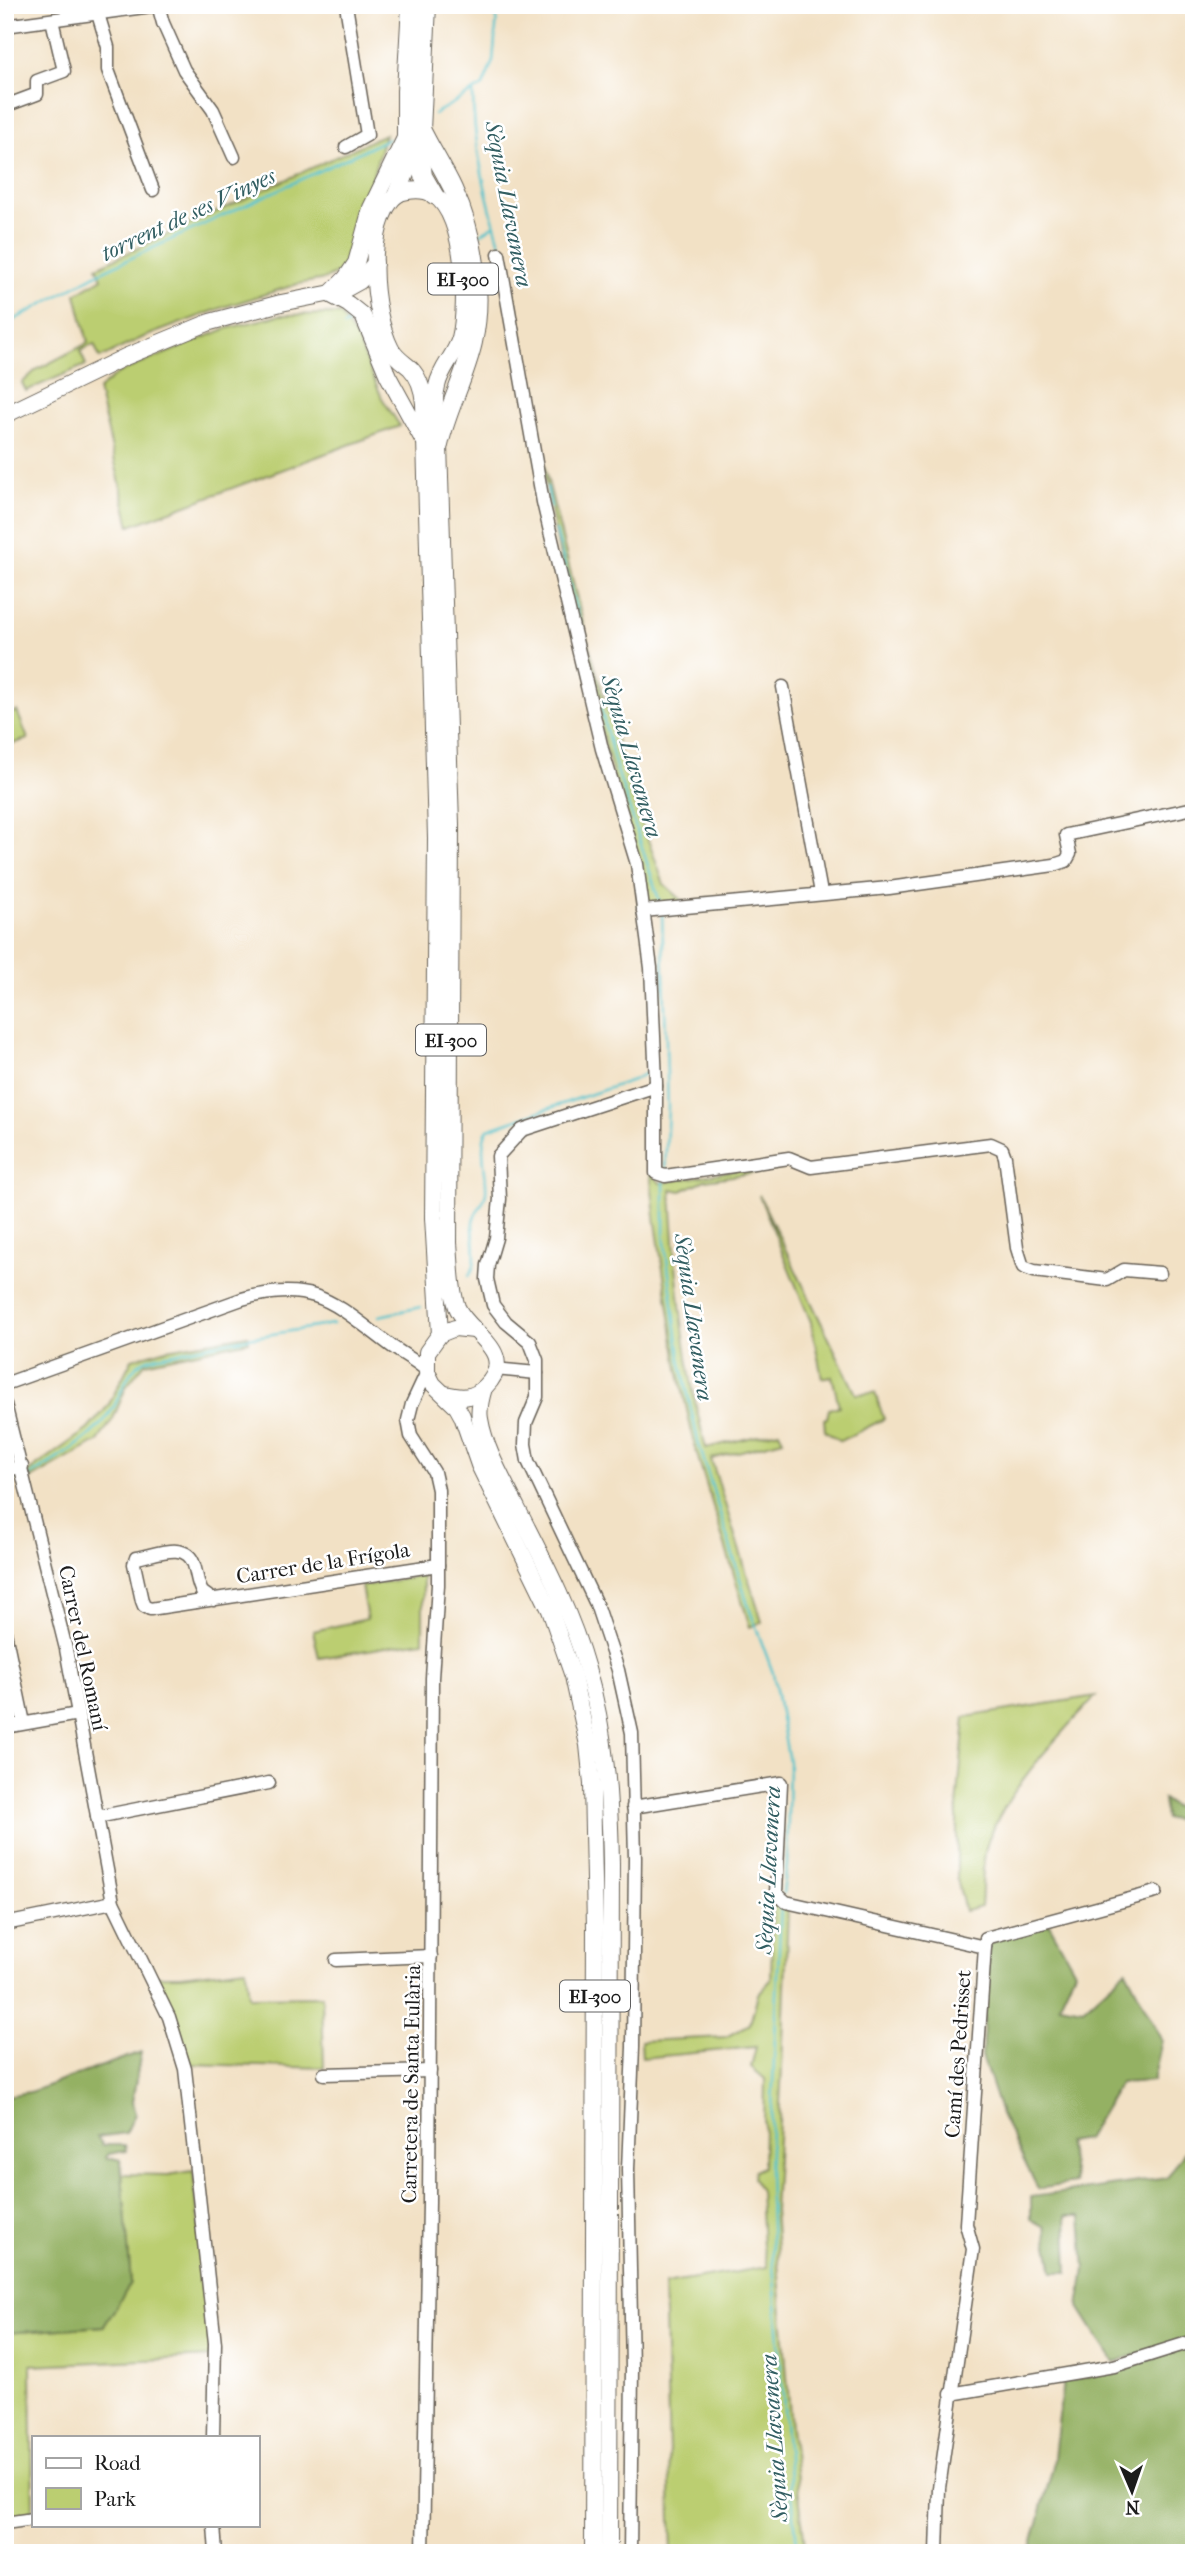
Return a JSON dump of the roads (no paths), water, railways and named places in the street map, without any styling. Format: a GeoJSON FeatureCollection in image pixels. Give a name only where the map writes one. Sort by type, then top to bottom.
{"type":"FeatureCollection","features":[{"type":"Feature","properties":{"kind":"highway","name":"EI-300"},"geometry":{"type":"LineString","coordinates":[[397,194],[406,171],[411,5]]}},
{"type":"Feature","properties":{"kind":"highway","name":"EI-300"},"geometry":{"type":"LineString","coordinates":[[427,5],[420,151],[423,176],[434,195]]}},
{"type":"Feature","properties":{"kind":"highway","name":"EI-300"},"geometry":{"type":"LineString","coordinates":[[420,127],[461,209],[472,252],[476,282],[473,339],[465,371],[432,446]]}},
{"type":"Feature","properties":{"kind":"main road"},"geometry":{"type":"LineString","coordinates":[[329,294],[346,278],[356,263],[371,208],[405,138]]}},
{"type":"Feature","properties":{"kind":"main road"},"geometry":{"type":"LineString","coordinates":[[397,194],[414,190],[434,195]]}},
{"type":"Feature","properties":{"kind":"main road","name":"EI-300"},"geometry":{"type":"LineString","coordinates":[[397,194],[383,212],[377,237],[376,263],[380,316],[391,349],[418,379],[432,446],[451,824],[449,1243],[457,1306],[474,1330],[491,1345],[495,1357],[495,1369],[484,1388],[480,1410],[483,1430],[503,1478],[550,1571],[578,1638],[596,1706],[608,1776],[611,1864],[609,2553]]}},
{"type":"Feature","properties":{"kind":"main road","name":"EI-300"},"geometry":{"type":"LineString","coordinates":[[434,195],[442,202],[452,223],[463,276],[461,331],[455,352],[445,365],[436,386],[432,446],[436,838],[433,1231],[440,1303],[435,1341],[426,1357],[427,1371],[433,1384],[462,1416],[479,1465],[550,1610],[573,1676],[588,1745],[595,1858],[593,2553]]}},
{"type":"Feature","properties":{"kind":"main road"},"geometry":{"type":"LineString","coordinates":[[5,415],[13,404],[57,391],[156,343],[209,322],[352,287],[376,263]]}},
{"type":"Feature","properties":{"kind":"main road"},"geometry":{"type":"LineString","coordinates":[[329,294],[363,316],[388,376],[419,431],[432,446]]}},
{"type":"Feature","properties":{"kind":"main road"},"geometry":{"type":"LineString","coordinates":[[329,294],[355,297],[380,316]]}},
{"type":"Feature","properties":{"kind":"main road"},"geometry":{"type":"LineString","coordinates":[[410,369],[428,371],[445,365]]}},
{"type":"Feature","properties":{"kind":"main road"},"geometry":{"type":"LineString","coordinates":[[435,1341],[455,1328],[474,1330]]}},
{"type":"Feature","properties":{"kind":"main road"},"geometry":{"type":"LineString","coordinates":[[443,1393],[471,1396],[484,1388]]}},
{"type":"Feature","properties":{"kind":"street"},"geometry":{"type":"LineString","coordinates":[[346,5],[367,135],[346,147]]}},
{"type":"Feature","properties":{"kind":"street"},"geometry":{"type":"LineString","coordinates":[[5,26],[152,6],[163,23],[184,70],[213,110],[234,157]]}},
{"type":"Feature","properties":{"kind":"street"},"geometry":{"type":"LineString","coordinates":[[98,14],[108,47],[108,70],[153,190]]}},
{"type":"Feature","properties":{"kind":"street"},"geometry":{"type":"LineString","coordinates":[[5,106],[33,97],[37,94],[37,81],[64,71],[52,20]]}},
{"type":"Feature","properties":{"kind":"street"},"geometry":{"type":"LineString","coordinates":[[499,254],[543,502],[602,749],[637,864],[651,968],[656,1086],[656,1173],[665,1176],[789,1158],[811,1167],[991,1144],[1002,1149],[1005,1157],[1017,1248],[1023,1267],[1034,1271],[1107,1280],[1124,1270],[1160,1273]]}},
{"type":"Feature","properties":{"kind":"street"},"geometry":{"type":"LineString","coordinates":[[783,687],[821,893]]}},
{"type":"Feature","properties":{"kind":"street"},"geometry":{"type":"LineString","coordinates":[[643,911],[889,888],[1054,865],[1066,860],[1070,854],[1066,835],[1194,808]]}},
{"type":"Feature","properties":{"kind":"street"},"geometry":{"type":"LineString","coordinates":[[630,2553],[632,2368],[628,2169],[635,1948],[632,1733],[618,1670],[596,1604],[528,1461],[525,1444],[526,1423],[537,1397],[534,1351],[530,1342],[506,1322],[493,1305],[489,1293],[488,1265],[496,1238],[500,1199],[498,1156],[522,1130],[656,1086]]}},
{"type":"Feature","properties":{"kind":"street"},"geometry":{"type":"LineString","coordinates":[[5,1384],[242,1299],[278,1291],[298,1291],[345,1310],[427,1371]]}},
{"type":"Feature","properties":{"kind":"street"},"geometry":{"type":"LineString","coordinates":[[399,1352],[435,1341]]}},
{"type":"Feature","properties":{"kind":"street"},"geometry":{"type":"LineString","coordinates":[[495,1369],[537,1373]]}},
{"type":"Feature","properties":{"kind":"street","name":"Carretera de Santa Eulària"},"geometry":{"type":"LineString","coordinates":[[423,2553],[432,1678],[438,1565],[437,1481],[430,1465],[414,1443],[409,1428],[410,1412],[427,1371]]}},
{"type":"Feature","properties":{"kind":"street"},"geometry":{"type":"LineString","coordinates":[[416,1397],[443,1393]]}},
{"type":"Feature","properties":{"kind":"street","name":"Carrer del Romaní"},"geometry":{"type":"LineString","coordinates":[[5,1404],[66,1649],[113,1902],[169,2017],[186,2069],[215,2343],[213,2436]]}},
{"type":"Feature","properties":{"kind":"street"},"geometry":{"type":"LineString","coordinates":[[5,1471],[22,1466]]}},
{"type":"Feature","properties":{"kind":"street","name":"Carrer de la Frígola"},"geometry":{"type":"LineString","coordinates":[[214,1600],[202,1592],[192,1558],[187,1552],[180,1550],[136,1558],[134,1564],[142,1601],[144,1606],[150,1609],[214,1600],[438,1565]]}},
{"type":"Feature","properties":{"kind":"street"},"geometry":{"type":"LineString","coordinates":[[5,1632],[24,1724]]}},
{"type":"Feature","properties":{"kind":"street"},"geometry":{"type":"LineString","coordinates":[[5,1727],[78,1714]]}},
{"type":"Feature","properties":{"kind":"street"},"geometry":{"type":"LineString","coordinates":[[97,1817],[269,1783]]}},
{"type":"Feature","properties":{"kind":"street","name":"Camí des Pedrisset"},"geometry":{"type":"LineString","coordinates":[[634,1807],[781,1783],[776,1893],[786,1902],[985,1947],[966,2224],[972,2249],[939,2488],[937,2553]]}},
{"type":"Feature","properties":{"kind":"street"},"geometry":{"type":"LineString","coordinates":[[985,1947],[986,1938],[1156,1892]]}},
{"type":"Feature","properties":{"kind":"street"},"geometry":{"type":"LineString","coordinates":[[5,1924],[113,1902]]}},
{"type":"Feature","properties":{"kind":"street"},"geometry":{"type":"LineString","coordinates":[[336,1960],[431,1956]]}},
{"type":"Feature","properties":{"kind":"street"},"geometry":{"type":"LineString","coordinates":[[324,2074],[430,2071]]}},
{"type":"Feature","properties":{"kind":"street"},"geometry":{"type":"LineString","coordinates":[[951,2394],[1114,2366],[1194,2341]]}},
{"type":"Feature","properties":{"kind":"street"},"geometry":{"type":"LineString","coordinates":[[5,2524],[32,2519]]}},
{"type":"Feature","properties":{"kind":"street"},"geometry":{"type":"LineString","coordinates":[[214,2526],[216,2553]]}},
{"type":"Feature","properties":{"kind":"waterway","name":"torrent de ses Vinyes"},"geometry":{"type":"LineString","coordinates":[[434,114],[483,86],[493,61],[498,5]]}},
{"type":"Feature","properties":{"kind":"waterway","name":"Sèquia Llavanera"},"geometry":{"type":"LineString","coordinates":[[473,93],[475,132],[482,172],[502,250]]}},
{"type":"Feature","properties":{"kind":"waterway","name":"torrent de ses Vinyes"},"geometry":{"type":"LineString","coordinates":[[5,325],[99,273],[388,139]]}},
{"type":"Feature","properties":{"kind":"waterway"},"geometry":{"type":"LineString","coordinates":[[479,235],[494,225]]}},
{"type":"Feature","properties":{"kind":"waterway"},"geometry":{"type":"LineString","coordinates":[[344,326],[353,320]]}},
{"type":"Feature","properties":{"kind":"waterway","name":"Sèquia Llavanera"},"geometry":{"type":"LineString","coordinates":[[547,487],[551,508]]}},
{"type":"Feature","properties":{"kind":"waterway","name":"Sèquia Llavanera"},"geometry":{"type":"LineString","coordinates":[[556,531],[615,764],[661,906]]}},
{"type":"Feature","properties":{"kind":"waterway","name":"Sèquia Llavanera"},"geometry":{"type":"LineString","coordinates":[[662,912],[668,1107],[665,1171]]}},
{"type":"Feature","properties":{"kind":"waterway"},"geometry":{"type":"LineString","coordinates":[[469,1276],[475,1257],[474,1218],[486,1193],[483,1143],[488,1129],[633,1080],[646,1073]]}},
{"type":"Feature","properties":{"kind":"waterway","name":"Sèquia Llavanera"},"geometry":{"type":"LineString","coordinates":[[664,1181],[664,1236],[680,1358],[698,1441],[749,1608],[773,1673],[789,1762],[787,1865],[783,1893]]}},
{"type":"Feature","properties":{"kind":"waterway"},"geometry":{"type":"LineString","coordinates":[[379,1316],[421,1307]]}},
{"type":"Feature","properties":{"kind":"waterway"},"geometry":{"type":"LineString","coordinates":[[31,1475],[73,1448],[102,1423],[130,1374],[140,1363],[157,1356],[214,1344],[333,1324]]}},
{"type":"Feature","properties":{"kind":"waterway"},"geometry":{"type":"LineString","coordinates":[[8,1481],[18,1478]]}},
{"type":"Feature","properties":{"kind":"waterway","name":"Sèquia Llavanera"},"geometry":{"type":"LineString","coordinates":[[781,1903],[769,2173],[772,2252],[798,2553]]}}]}
